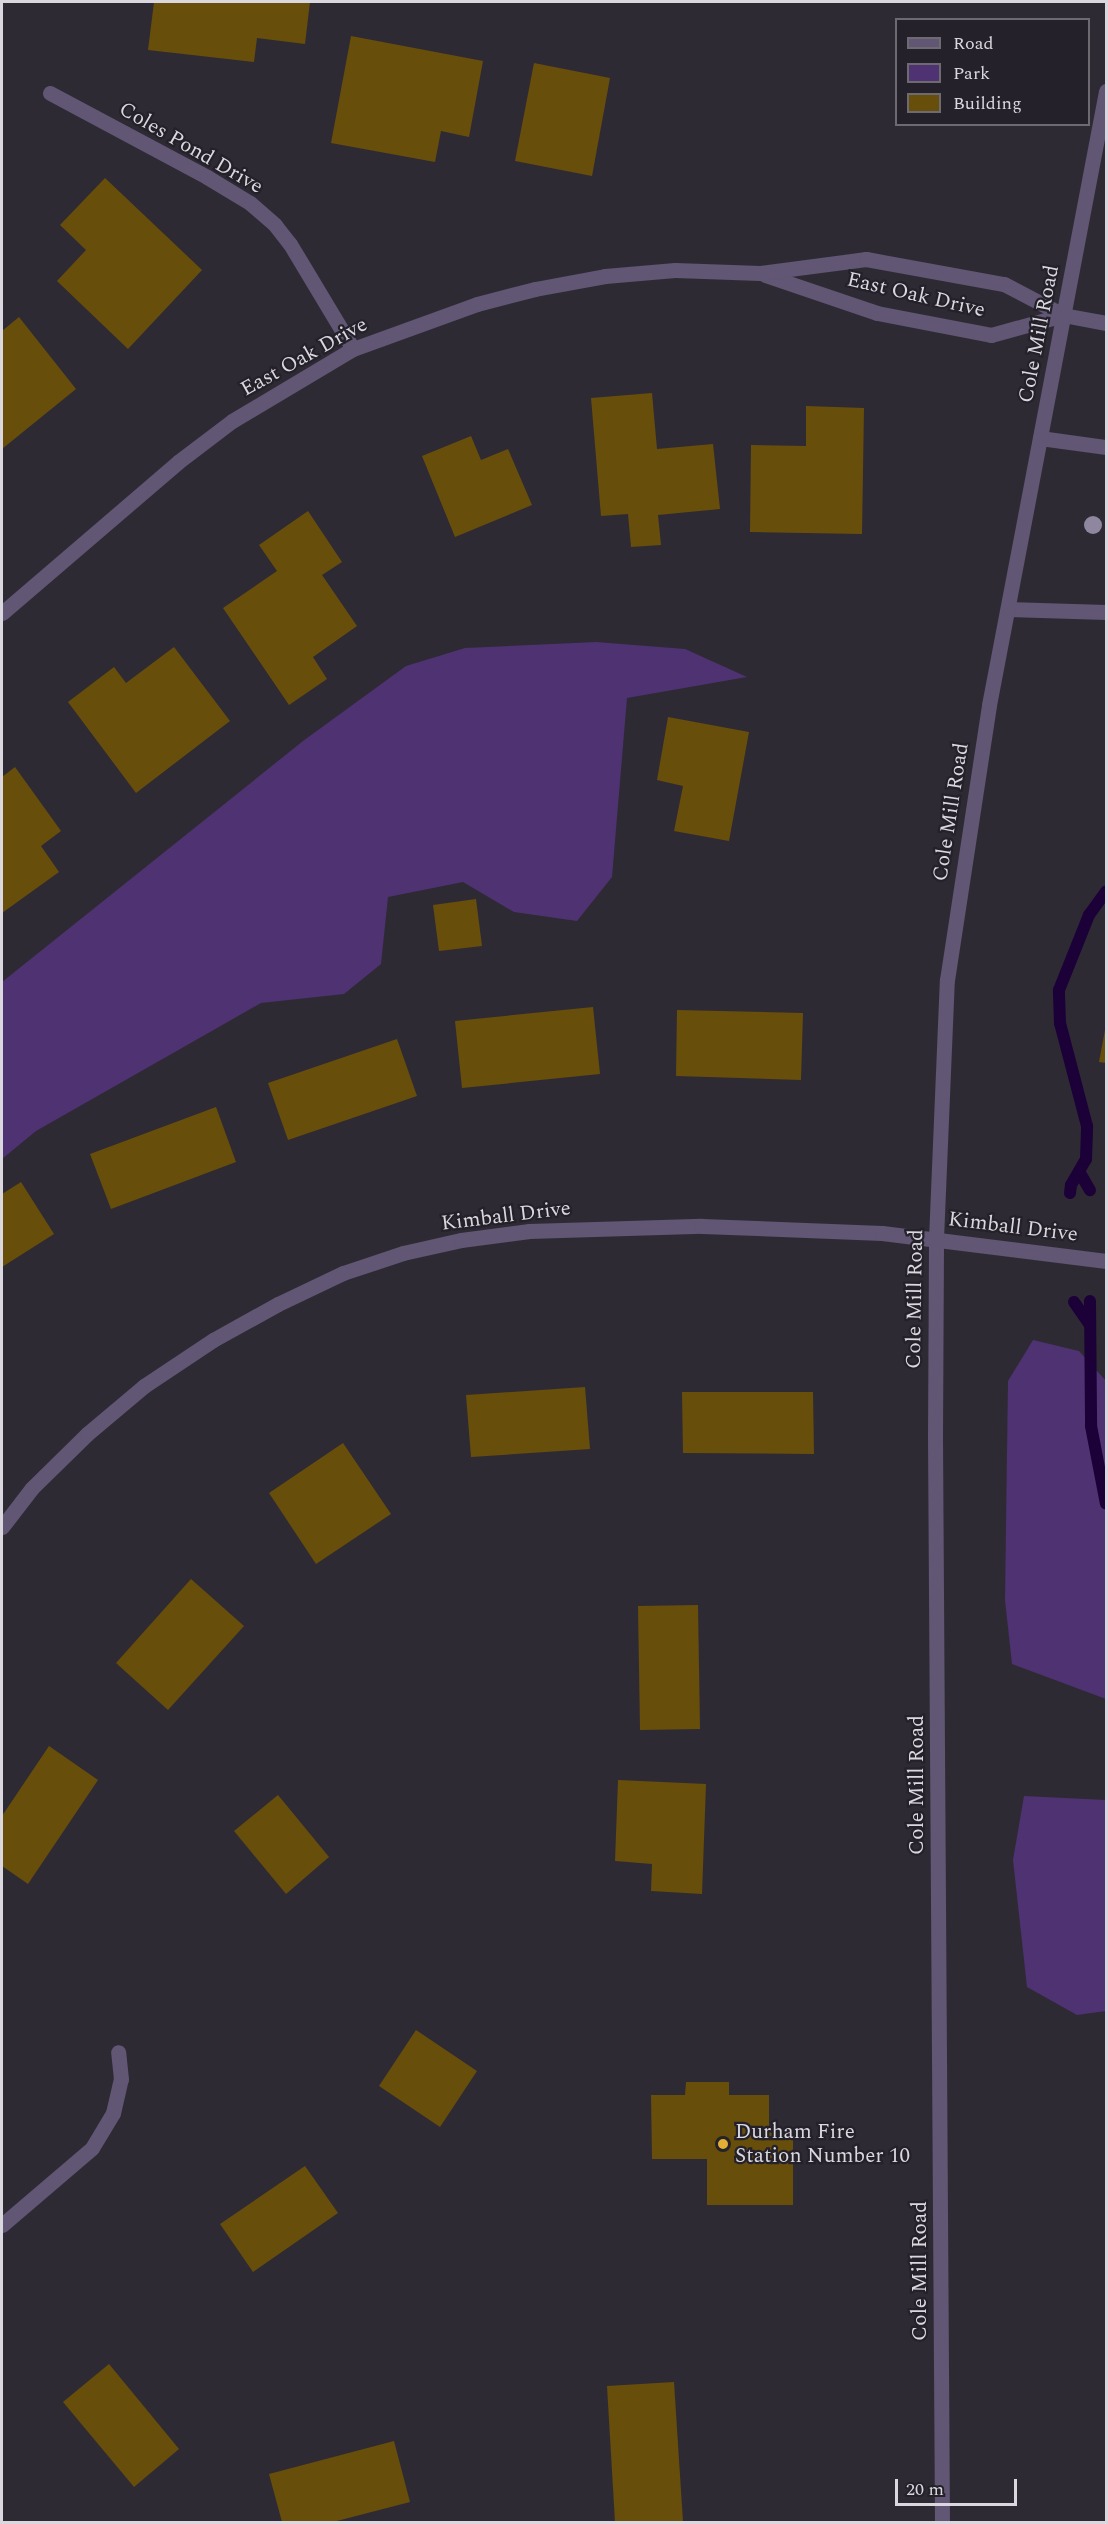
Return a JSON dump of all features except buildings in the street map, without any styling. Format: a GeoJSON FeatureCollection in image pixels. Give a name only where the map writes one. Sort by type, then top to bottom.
{"type":"FeatureCollection","features":[{"type":"Feature","properties":{"kind":"street","name":"Cole Mill Road"},"geometry":{"type":"LineString","coordinates":[[942,2523],[936,1239],[947,980],[987,715],[1107,91]]}},
{"type":"Feature","properties":{"kind":"street","name":"Coles Pond Drive"},"geometry":{"type":"LineString","coordinates":[[50,93],[207,177],[250,203],[275,225],[290,244],[353,349]]}},
{"type":"Feature","properties":{"kind":"street","name":"East Oak Drive"},"geometry":{"type":"LineString","coordinates":[[2,613],[187,455],[232,422],[353,349],[436,318],[535,289],[605,276],[675,270],[760,273],[866,259],[1005,284],[1063,315],[1107,323]]}},
{"type":"Feature","properties":{"kind":"street","name":"East Oak Drive"},"geometry":{"type":"LineString","coordinates":[[760,273],[877,313],[991,335],[1063,315]]}},
{"type":"Feature","properties":{"kind":"street"},"geometry":{"type":"LineString","coordinates":[[1040,438],[1107,447]]}},
{"type":"Feature","properties":{"kind":"street"},"geometry":{"type":"LineString","coordinates":[[1008,609],[1107,612]]}},
{"type":"Feature","properties":{"kind":"street","name":"Kimball Drive"},"geometry":{"type":"LineString","coordinates":[[2,1527],[39,1480],[87,1434],[144,1386],[213,1340],[278,1304],[343,1274],[403,1253],[462,1240],[529,1231],[603,1227],[750,1228],[882,1233],[1107,1261]]}},
{"type":"Feature","properties":{"kind":"street"},"geometry":{"type":"LineString","coordinates":[[2,2225],[92,2148],[113,2113],[121,2079],[118,2052]]}},
{"type":"Feature","properties":{"kind":"green space"},"geometry":{"type":"Polygon","coordinates":[[[596,642],[685,649],[747,677],[627,698],[612,877],[577,921],[514,912],[463,882],[388,897],[381,964],[344,994],[261,1003],[36,1131],[2,1159],[2,982],[303,741],[406,666],[465,648],[596,642]]]}},
{"type":"Feature","properties":{"kind":"green space"},"geometry":{"type":"Polygon","coordinates":[[[1033,1340],[1079,1351],[1106,1381],[1106,1699],[1012,1664],[1005,1600],[1008,1381],[1033,1340]]]}},
{"type":"Feature","properties":{"kind":"green space"},"geometry":{"type":"Polygon","coordinates":[[[1024,1796],[1106,1800],[1106,2011],[1077,2015],[1027,1987],[1013,1860],[1024,1796]]]}},
{"type":"Feature","properties":{"kind":"waterway"},"geometry":{"type":"LineString","coordinates":[[1070,1193],[1071,1185],[1086,1159],[1087,1126],[1060,1023],[1059,990],[1089,915],[1106,892]]}},
{"type":"Feature","properties":{"kind":"waterway"},"geometry":{"type":"LineString","coordinates":[[1080,1173],[1090,1190]]}},
{"type":"Feature","properties":{"kind":"waterway"},"geometry":{"type":"LineString","coordinates":[[1090,1301],[1091,1426],[1106,1504]]}},
{"type":"Feature","properties":{"kind":"waterway"},"geometry":{"type":"LineString","coordinates":[[1074,1302],[1090,1325]]}},
{"type":"Feature","properties":{"kind":"place","name":"Durham Fire Station Number 10"},"geometry":{"type":"Point","coordinates":[723,2144]}}]}
